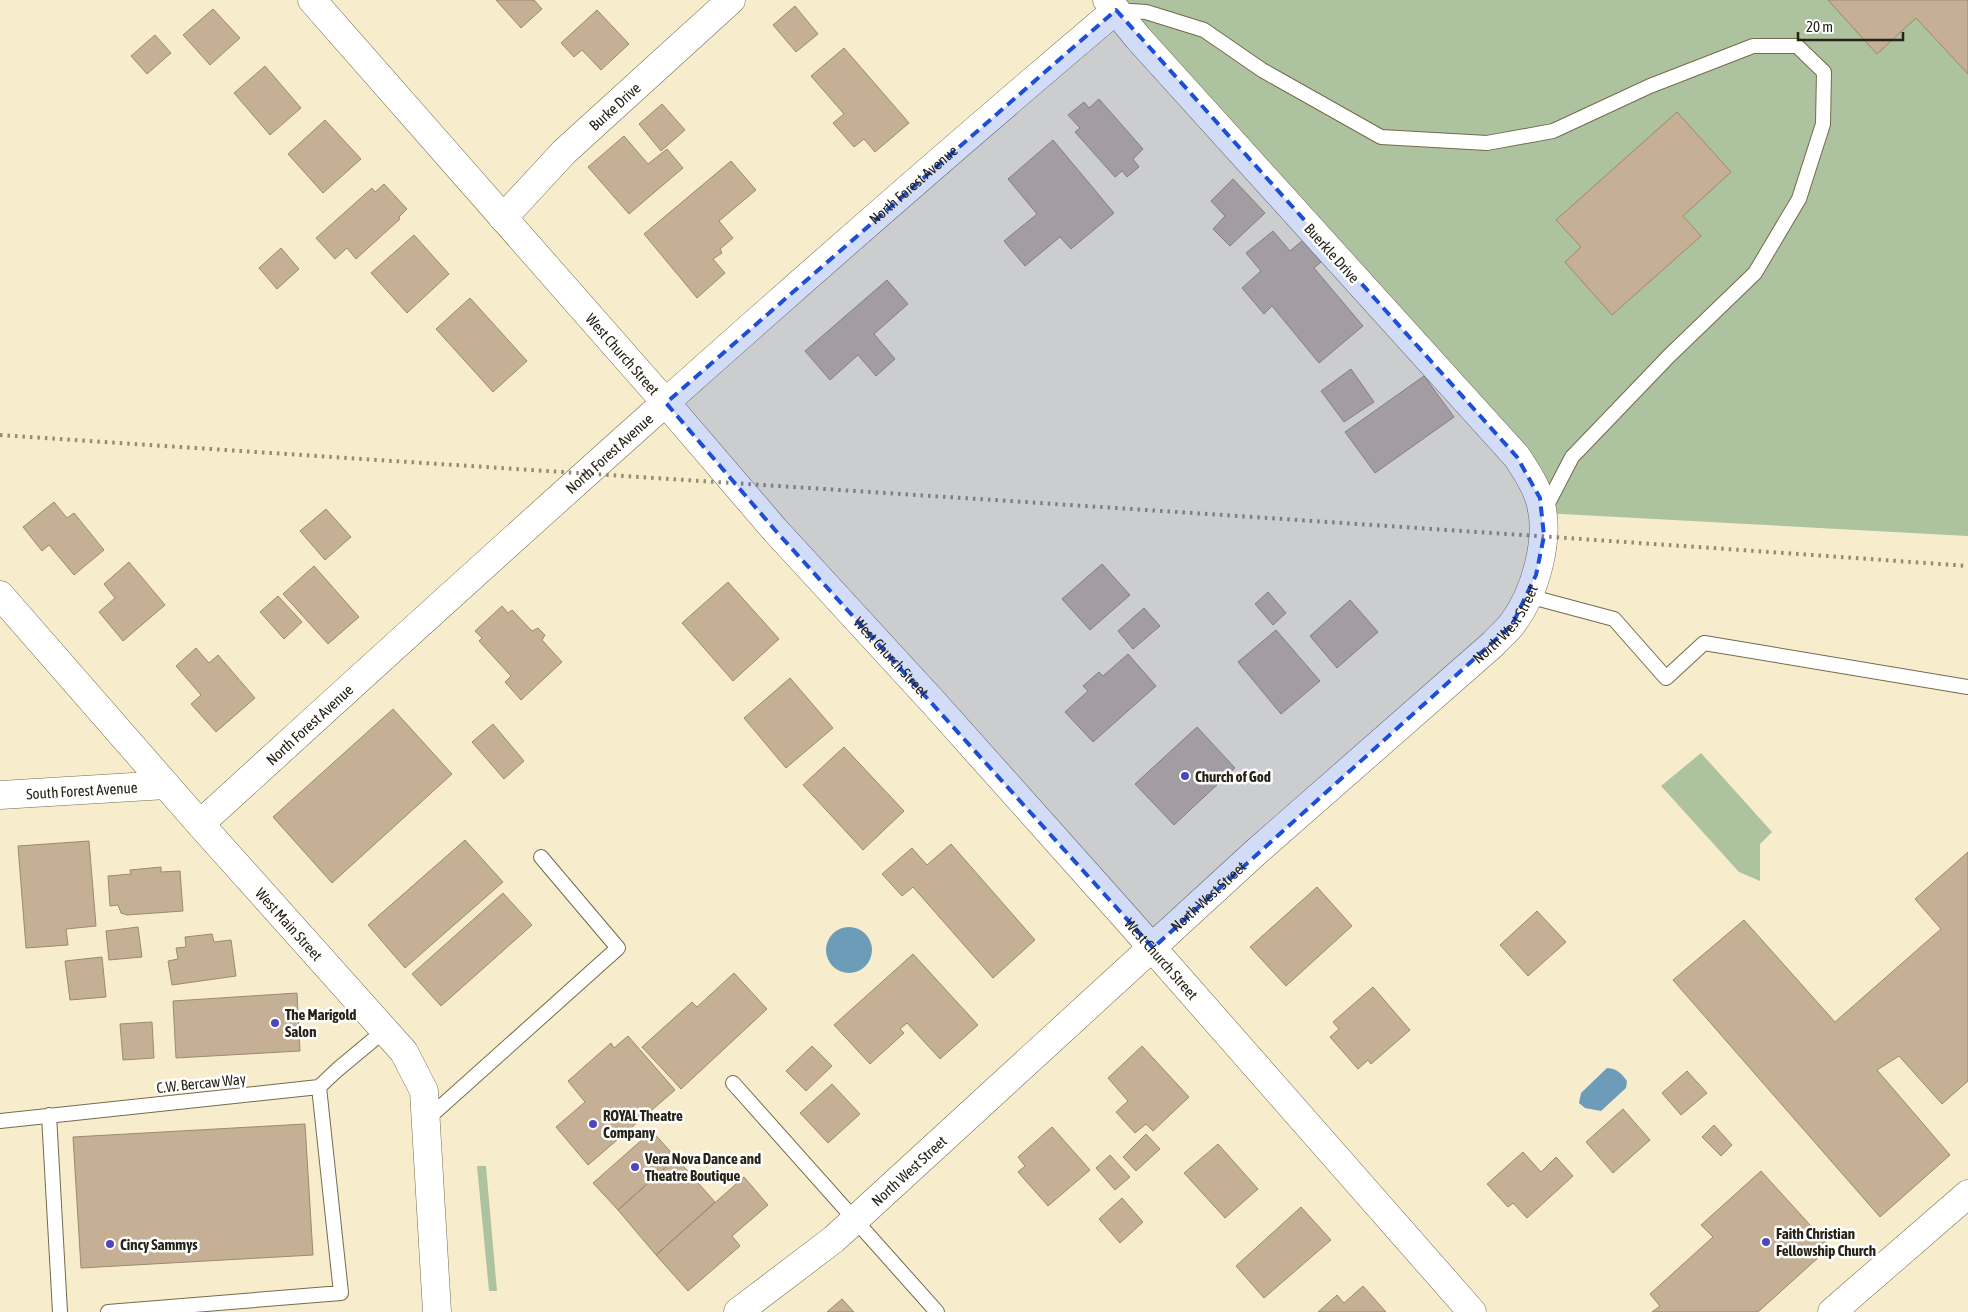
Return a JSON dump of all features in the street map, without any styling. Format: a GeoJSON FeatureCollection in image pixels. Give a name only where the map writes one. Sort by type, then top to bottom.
{"type":"FeatureCollection","features":[{"type":"Feature","properties":{"kind":"street","name":"West Church Street"},"geometry":{"type":"LineString","coordinates":[[312,0],[775,530],[934,703],[1153,948],[1472,1312]]}},
{"type":"Feature","properties":{"kind":"street","name":"Burke Drive"},"geometry":{"type":"LineString","coordinates":[[503,218],[564,152],[731,0]]}},
{"type":"Feature","properties":{"kind":"street","name":"North Forest Avenue"},"geometry":{"type":"LineString","coordinates":[[200,824],[666,403],[976,129],[1112,5]]}},
{"type":"Feature","properties":{"kind":"street","name":"Buerkle Drive"},"geometry":{"type":"LineString","coordinates":[[1112,5],[1145,45],[1517,457],[1540,498],[1543,514]]}},
{"type":"Feature","properties":{"kind":"street","name":"North West Street"},"geometry":{"type":"LineString","coordinates":[[738,1312],[834,1239],[1256,852],[1493,644],[1512,625],[1528,596],[1536,574],[1544,536],[1543,514]]}},
{"type":"Feature","properties":{"kind":"street","name":"West Main Street"},"geometry":{"type":"LineString","coordinates":[[0,595],[200,824],[404,1052],[424,1091],[437,1312]]}},
{"type":"Feature","properties":{"kind":"street","name":"South Forest Avenue"},"geometry":{"type":"LineString","coordinates":[[0,795],[166,785]]}},
{"type":"Feature","properties":{"kind":"street"},"geometry":{"type":"LineString","coordinates":[[1832,1312],[1968,1194]]}},
{"type":"Feature","properties":{"kind":"street","name":"North West Street"},"geometry":{"type":"LineString","coordinates":[[769,1312],[795,1268]]}},
{"type":"Feature","properties":{"kind":"lane"},"geometry":{"type":"LineString","coordinates":[[1112,5],[1146,12],[1204,30],[1262,70],[1381,136],[1487,143],[1552,131],[1650,86],[1753,46],[1797,46],[1824,72],[1823,124],[1800,199],[1754,273],[1669,356],[1572,457],[1543,514]]}},
{"type":"Feature","properties":{"kind":"lane"},"geometry":{"type":"LineString","coordinates":[[1528,596],[1614,620],[1666,678],[1704,644],[1968,687]]}},
{"type":"Feature","properties":{"kind":"lane"},"geometry":{"type":"LineString","coordinates":[[426,1120],[618,948],[541,857]]}},
{"type":"Feature","properties":{"kind":"lane"},"geometry":{"type":"LineString","coordinates":[[108,1312],[341,1293],[319,1087],[385,1030]]}},
{"type":"Feature","properties":{"kind":"lane"},"geometry":{"type":"LineString","coordinates":[[733,1083],[937,1312]]}},
{"type":"Feature","properties":{"kind":"lane","name":"C.W. Bercaw Way"},"geometry":{"type":"LineString","coordinates":[[0,1121],[319,1087]]}},
{"type":"Feature","properties":{"kind":"lane"},"geometry":{"type":"LineString","coordinates":[[49,1115],[60,1312]]}},
{"type":"Feature","properties":{"kind":"highlighted area"},"geometry":{"type":"Polygon","coordinates":[[[1116,10],[1517,457],[1540,498],[1544,536],[1536,575],[1512,625],[1153,948],[775,530],[666,403],[1116,10]]]}},
{"type":"Feature","properties":{"kind":"green space"},"geometry":{"type":"Polygon","coordinates":[[[1106,0],[1968,0],[1968,536],[1543,513],[1517,457],[1106,0]]]}},
{"type":"Feature","properties":{"kind":"green space"},"geometry":{"type":"Polygon","coordinates":[[[1701,753],[1772,832],[1760,844],[1760,881],[1739,872],[1661,786],[1701,753]]]}},
{"type":"Feature","properties":{"kind":"green space"},"geometry":{"type":"Polygon","coordinates":[[[477,1166],[486,1166],[497,1291],[489,1291],[477,1166]]]}},
{"type":"Feature","properties":{"kind":"water"},"geometry":{"type":"Polygon","coordinates":[[[849,927],[862,931],[868,937],[872,950],[868,963],[862,969],[849,973],[836,969],[830,963],[826,950],[830,937],[836,931],[849,927]]]}},
{"type":"Feature","properties":{"kind":"water"},"geometry":{"type":"Polygon","coordinates":[[[1607,1068],[1617,1070],[1621,1074],[1627,1081],[1626,1088],[1601,1111],[1585,1108],[1579,1103],[1581,1093],[1607,1068]]]}},
{"type":"Feature","properties":{"kind":"building"},"geometry":{"type":"Polygon","coordinates":[[[496,0],[534,0],[542,9],[521,28],[496,0]]]}},
{"type":"Feature","properties":{"kind":"building"},"geometry":{"type":"Polygon","coordinates":[[[1828,0],[1968,0],[1968,74],[1916,18],[1877,54],[1828,0]]]}},
{"type":"Feature","properties":{"kind":"building"},"geometry":{"type":"Polygon","coordinates":[[[795,6],[818,34],[796,52],[773,25],[795,6]]]}},
{"type":"Feature","properties":{"kind":"building"},"geometry":{"type":"Polygon","coordinates":[[[213,9],[240,38],[210,65],[183,35],[213,9]]]}},
{"type":"Feature","properties":{"kind":"building"},"geometry":{"type":"Polygon","coordinates":[[[597,10],[629,44],[601,70],[582,50],[574,57],[561,43],[597,10]]]}},
{"type":"Feature","properties":{"kind":"building"},"geometry":{"type":"Polygon","coordinates":[[[155,35],[171,53],[147,74],[131,56],[155,35]]]}},
{"type":"Feature","properties":{"kind":"building"},"geometry":{"type":"Polygon","coordinates":[[[844,48],[909,123],[875,152],[864,139],[854,147],[833,123],[844,114],[811,76],[844,48]]]}},
{"type":"Feature","properties":{"kind":"building"},"geometry":{"type":"Polygon","coordinates":[[[265,66],[301,108],[270,135],[234,93],[265,66]]]}},
{"type":"Feature","properties":{"kind":"building"},"geometry":{"type":"Polygon","coordinates":[[[1099,99],[1143,149],[1133,159],[1139,167],[1127,177],[1122,171],[1115,177],[1075,132],[1080,128],[1068,115],[1084,102],[1089,108],[1099,99]]]}},
{"type":"Feature","properties":{"kind":"building"},"geometry":{"type":"Polygon","coordinates":[[[662,104],[685,130],[661,151],[639,124],[662,104]]]}},
{"type":"Feature","properties":{"kind":"building"},"geometry":{"type":"Polygon","coordinates":[[[1677,112],[1731,172],[1683,216],[1701,236],[1612,315],[1565,262],[1581,247],[1556,220],[1677,112]]]}},
{"type":"Feature","properties":{"kind":"building"},"geometry":{"type":"Polygon","coordinates":[[[325,120],[361,159],[323,193],[288,154],[325,120]]]}},
{"type":"Feature","properties":{"kind":"building"},"geometry":{"type":"Polygon","coordinates":[[[624,136],[648,164],[667,149],[683,168],[629,214],[588,167],[624,136]]]}},
{"type":"Feature","properties":{"kind":"building"},"geometry":{"type":"Polygon","coordinates":[[[1053,140],[1114,213],[1071,249],[1060,237],[1025,266],[1004,241],[1037,214],[1008,179],[1053,140]]]}},
{"type":"Feature","properties":{"kind":"building"},"geometry":{"type":"Polygon","coordinates":[[[731,161],[756,190],[719,221],[733,238],[720,249],[722,253],[713,259],[725,273],[697,298],[644,234],[731,161]]]}},
{"type":"Feature","properties":{"kind":"building"},"geometry":{"type":"Polygon","coordinates":[[[1233,179],[1265,213],[1230,246],[1213,229],[1225,216],[1211,201],[1233,179]]]}},
{"type":"Feature","properties":{"kind":"building"},"geometry":{"type":"Polygon","coordinates":[[[384,184],[407,209],[399,217],[400,219],[356,259],[347,248],[335,259],[316,238],[372,188],[375,192],[384,184]]]}},
{"type":"Feature","properties":{"kind":"building"},"geometry":{"type":"Polygon","coordinates":[[[1273,231],[1290,251],[1303,240],[1321,262],[1314,268],[1363,326],[1319,363],[1272,306],[1264,314],[1242,288],[1261,271],[1246,253],[1273,231]]]}},
{"type":"Feature","properties":{"kind":"building"},"geometry":{"type":"Polygon","coordinates":[[[414,235],[449,274],[407,313],[371,273],[414,235]]]}},
{"type":"Feature","properties":{"kind":"building"},"geometry":{"type":"Polygon","coordinates":[[[281,248],[299,269],[277,289],[259,268],[281,248]]]}},
{"type":"Feature","properties":{"kind":"building"},"geometry":{"type":"Polygon","coordinates":[[[887,280],[908,304],[874,334],[895,359],[876,376],[858,355],[830,380],[805,351],[887,280]]]}},
{"type":"Feature","properties":{"kind":"building"},"geometry":{"type":"Polygon","coordinates":[[[470,298],[527,361],[493,392],[436,329],[470,298]]]}},
{"type":"Feature","properties":{"kind":"building"},"geometry":{"type":"Polygon","coordinates":[[[1351,369],[1374,402],[1344,422],[1321,391],[1351,369]]]}},
{"type":"Feature","properties":{"kind":"building"},"geometry":{"type":"Polygon","coordinates":[[[1424,376],[1454,417],[1375,473],[1345,432],[1424,376]]]}},
{"type":"Feature","properties":{"kind":"building"},"geometry":{"type":"Polygon","coordinates":[[[54,502],[67,518],[74,513],[104,550],[74,575],[49,545],[42,551],[23,527],[54,502]]]}},
{"type":"Feature","properties":{"kind":"building"},"geometry":{"type":"Polygon","coordinates":[[[326,509],[351,537],[325,560],[300,531],[326,509]]]}},
{"type":"Feature","properties":{"kind":"building"},"geometry":{"type":"Polygon","coordinates":[[[129,562],[165,605],[123,641],[99,612],[115,598],[104,584],[129,562]]]}},
{"type":"Feature","properties":{"kind":"building"},"geometry":{"type":"Polygon","coordinates":[[[1102,564],[1130,595],[1090,630],[1062,599],[1102,564]]]}},
{"type":"Feature","properties":{"kind":"building"},"geometry":{"type":"Polygon","coordinates":[[[314,566],[359,617],[328,644],[283,594],[314,566]]]}},
{"type":"Feature","properties":{"kind":"building"},"geometry":{"type":"Polygon","coordinates":[[[728,582],[779,639],[733,681],[682,623],[728,582]]]}},
{"type":"Feature","properties":{"kind":"building"},"geometry":{"type":"Polygon","coordinates":[[[1268,592],[1286,613],[1273,625],[1255,604],[1268,592]]]}},
{"type":"Feature","properties":{"kind":"building"},"geometry":{"type":"Polygon","coordinates":[[[278,596],[302,622],[284,639],[260,612],[278,596]]]}},
{"type":"Feature","properties":{"kind":"building"},"geometry":{"type":"Polygon","coordinates":[[[1350,600],[1378,632],[1337,668],[1310,636],[1350,600]]]}},
{"type":"Feature","properties":{"kind":"building"},"geometry":{"type":"Polygon","coordinates":[[[502,606],[508,613],[512,610],[532,631],[538,628],[545,635],[542,640],[562,662],[521,700],[505,682],[511,676],[479,641],[482,638],[475,631],[502,606]]]}},
{"type":"Feature","properties":{"kind":"building"},"geometry":{"type":"Polygon","coordinates":[[[1144,608],[1160,626],[1133,649],[1118,631],[1144,608]]]}},
{"type":"Feature","properties":{"kind":"building"},"geometry":{"type":"Polygon","coordinates":[[[1276,630],[1320,681],[1281,714],[1238,662],[1276,630]]]}},
{"type":"Feature","properties":{"kind":"building"},"geometry":{"type":"Polygon","coordinates":[[[196,648],[209,663],[218,655],[255,698],[216,732],[191,704],[201,695],[176,666],[196,648]]]}},
{"type":"Feature","properties":{"kind":"building"},"geometry":{"type":"Polygon","coordinates":[[[1128,654],[1156,686],[1093,742],[1065,712],[1088,691],[1083,686],[1099,672],[1103,676],[1128,654]]]}},
{"type":"Feature","properties":{"kind":"building"},"geometry":{"type":"Polygon","coordinates":[[[790,678],[833,728],[786,768],[744,718],[790,678]]]}},
{"type":"Feature","properties":{"kind":"building"},"geometry":{"type":"Polygon","coordinates":[[[393,709],[452,774],[332,883],[273,817],[393,709]]]}},
{"type":"Feature","properties":{"kind":"building"},"geometry":{"type":"Polygon","coordinates":[[[493,724],[524,761],[504,779],[472,742],[493,724]]]}},
{"type":"Feature","properties":{"kind":"building","name":"Church of God"},"geometry":{"type":"Polygon","coordinates":[[[1197,727],[1235,768],[1174,825],[1135,784],[1197,727]]]}},
{"type":"Feature","properties":{"kind":"building"},"geometry":{"type":"Polygon","coordinates":[[[844,747],[904,811],[863,850],[803,785],[844,747]]]}},
{"type":"Feature","properties":{"kind":"building"},"geometry":{"type":"Polygon","coordinates":[[[465,840],[503,882],[405,968],[368,925],[465,840]]]}},
{"type":"Feature","properties":{"kind":"building"},"geometry":{"type":"Polygon","coordinates":[[[89,841],[96,926],[66,929],[68,945],[26,948],[18,846],[89,841]]]}},
{"type":"Feature","properties":{"kind":"building"},"geometry":{"type":"Polygon","coordinates":[[[951,844],[1035,940],[993,978],[913,887],[902,896],[882,874],[912,848],[927,865],[951,844]]]}},
{"type":"Feature","properties":{"kind":"building"},"geometry":{"type":"Polygon","coordinates":[[[1968,852],[1968,1081],[1942,1104],[1899,1056],[1877,1070],[1950,1155],[1880,1217],[1673,980],[1744,920],[1835,1022],[1941,929],[1915,899],[1968,852]]]}},
{"type":"Feature","properties":{"kind":"building"},"geometry":{"type":"Polygon","coordinates":[[[161,867],[161,872],[180,871],[183,911],[127,915],[121,913],[118,905],[110,906],[108,876],[131,874],[130,870],[161,867]]]}},
{"type":"Feature","properties":{"kind":"building"},"geometry":{"type":"Polygon","coordinates":[[[1317,887],[1352,926],[1286,986],[1250,947],[1317,887]]]}},
{"type":"Feature","properties":{"kind":"building"},"geometry":{"type":"Polygon","coordinates":[[[503,893],[532,925],[441,1006],[412,974],[503,893]]]}},
{"type":"Feature","properties":{"kind":"building"},"geometry":{"type":"Polygon","coordinates":[[[1537,911],[1566,942],[1528,976],[1500,945],[1537,911]]]}},
{"type":"Feature","properties":{"kind":"building"},"geometry":{"type":"Polygon","coordinates":[[[138,927],[142,957],[109,960],[106,931],[138,927]]]}},
{"type":"Feature","properties":{"kind":"building"},"geometry":{"type":"Polygon","coordinates":[[[212,934],[214,942],[231,940],[236,976],[172,985],[168,961],[178,959],[176,948],[186,947],[185,937],[212,934]]]}},
{"type":"Feature","properties":{"kind":"building"},"geometry":{"type":"Polygon","coordinates":[[[913,954],[978,1025],[940,1059],[907,1023],[900,1029],[904,1033],[870,1064],[834,1025],[913,954]]]}},
{"type":"Feature","properties":{"kind":"building"},"geometry":{"type":"Polygon","coordinates":[[[102,957],[106,997],[70,1000],[65,961],[102,957]]]}},
{"type":"Feature","properties":{"kind":"building"},"geometry":{"type":"Polygon","coordinates":[[[734,973],[767,1009],[681,1089],[642,1047],[692,1002],[697,1007],[734,973]]]}},
{"type":"Feature","properties":{"kind":"building"},"geometry":{"type":"Polygon","coordinates":[[[1373,987],[1410,1030],[1371,1064],[1368,1060],[1358,1069],[1330,1037],[1339,1029],[1333,1022],[1373,987]]]}},
{"type":"Feature","properties":{"kind":"building"},"geometry":{"type":"Polygon","coordinates":[[[297,993],[300,1051],[176,1058],[173,1001],[297,993]]]}},
{"type":"Feature","properties":{"kind":"building"},"geometry":{"type":"Polygon","coordinates":[[[152,1022],[154,1058],[123,1060],[120,1024],[152,1022]]]}},
{"type":"Feature","properties":{"kind":"building"},"geometry":{"type":"Polygon","coordinates":[[[628,1036],[675,1090],[588,1165],[556,1127],[585,1102],[568,1081],[611,1043],[614,1048],[628,1036]]]}},
{"type":"Feature","properties":{"kind":"building"},"geometry":{"type":"Polygon","coordinates":[[[812,1046],[832,1066],[806,1091],[786,1071],[812,1046]]]}},
{"type":"Feature","properties":{"kind":"building"},"geometry":{"type":"Polygon","coordinates":[[[1142,1046],[1189,1097],[1153,1131],[1146,1124],[1135,1133],[1116,1112],[1128,1101],[1108,1078],[1142,1046]]]}},
{"type":"Feature","properties":{"kind":"building"},"geometry":{"type":"Polygon","coordinates":[[[1687,1071],[1707,1093],[1681,1115],[1662,1093],[1687,1071]]]}},
{"type":"Feature","properties":{"kind":"building"},"geometry":{"type":"Polygon","coordinates":[[[832,1084],[860,1114],[828,1143],[800,1113],[832,1084]]]}},
{"type":"Feature","properties":{"kind":"building"},"geometry":{"type":"Polygon","coordinates":[[[1623,1109],[1650,1140],[1613,1173],[1586,1142],[1623,1109]]]}},
{"type":"Feature","properties":{"kind":"building"},"geometry":{"type":"Polygon","coordinates":[[[305,1124],[313,1255],[81,1268],[73,1137],[305,1124]]]}},
{"type":"Feature","properties":{"kind":"building"},"geometry":{"type":"Polygon","coordinates":[[[1714,1125],[1732,1145],[1721,1156],[1702,1137],[1714,1125]]]}},
{"type":"Feature","properties":{"kind":"building"},"geometry":{"type":"Polygon","coordinates":[[[1052,1127],[1090,1170],[1048,1206],[1018,1172],[1025,1166],[1018,1157],[1052,1127]]]}},
{"type":"Feature","properties":{"kind":"building"},"geometry":{"type":"Polygon","coordinates":[[[652,1131],[676,1158],[618,1210],[593,1183],[652,1131]]]}},
{"type":"Feature","properties":{"kind":"building"},"geometry":{"type":"Polygon","coordinates":[[[1146,1134],[1160,1149],[1136,1171],[1123,1157],[1146,1134]]]}},
{"type":"Feature","properties":{"kind":"building"},"geometry":{"type":"Polygon","coordinates":[[[1218,1144],[1258,1189],[1225,1218],[1184,1173],[1218,1144]]]}},
{"type":"Feature","properties":{"kind":"building"},"geometry":{"type":"Polygon","coordinates":[[[1523,1152],[1541,1172],[1556,1157],[1573,1176],[1527,1218],[1513,1203],[1508,1207],[1487,1184],[1523,1152]]]}},
{"type":"Feature","properties":{"kind":"building"},"geometry":{"type":"Polygon","coordinates":[[[1110,1155],[1130,1177],[1115,1190],[1096,1168],[1110,1155]]]}},
{"type":"Feature","properties":{"kind":"building"},"geometry":{"type":"Polygon","coordinates":[[[676,1158],[715,1202],[656,1255],[618,1210],[676,1158]]]}},
{"type":"Feature","properties":{"kind":"building","name":"Faith Christian Fellowship Church"},"geometry":{"type":"Polygon","coordinates":[[[1761,1171],[1830,1247],[1758,1312],[1652,1312],[1660,1306],[1650,1294],[1713,1237],[1701,1225],[1761,1171]]]}},
{"type":"Feature","properties":{"kind":"building"},"geometry":{"type":"Polygon","coordinates":[[[744,1177],[768,1205],[732,1236],[740,1246],[688,1291],[656,1255],[744,1177]]]}},
{"type":"Feature","properties":{"kind":"building"},"geometry":{"type":"Polygon","coordinates":[[[1122,1198],[1143,1222],[1120,1243],[1099,1219],[1122,1198]]]}},
{"type":"Feature","properties":{"kind":"building"},"geometry":{"type":"Polygon","coordinates":[[[1301,1207],[1331,1240],[1264,1298],[1236,1266],[1301,1207]]]}},
{"type":"Feature","properties":{"kind":"building"},"geometry":{"type":"Polygon","coordinates":[[[1363,1286],[1386,1312],[1318,1312],[1337,1295],[1344,1303],[1363,1286]]]}},
{"type":"Feature","properties":{"kind":"building"},"geometry":{"type":"Polygon","coordinates":[[[842,1299],[854,1312],[827,1312],[842,1299]]]}},
{"type":"Feature","properties":{"kind":"railway"},"geometry":{"type":"LineString","coordinates":[[0,435],[1230,515],[1968,566]]}},
{"type":"Feature","properties":{"kind":"place","name":"Church of God"},"geometry":{"type":"Point","coordinates":[1185,776]}},
{"type":"Feature","properties":{"kind":"place","name":"The Marigold Salon"},"geometry":{"type":"Point","coordinates":[275,1023]}},
{"type":"Feature","properties":{"kind":"place","name":"ROYAL Theatre Company"},"geometry":{"type":"Point","coordinates":[593,1124]}},
{"type":"Feature","properties":{"kind":"place","name":"Vera Nova Dance and Theatre Boutique"},"geometry":{"type":"Point","coordinates":[635,1167]}},
{"type":"Feature","properties":{"kind":"place","name":"Faith Christian Fellowship Church"},"geometry":{"type":"Point","coordinates":[1766,1242]}},
{"type":"Feature","properties":{"kind":"place","name":"Cincy Sammys"},"geometry":{"type":"Point","coordinates":[110,1244]}}]}
